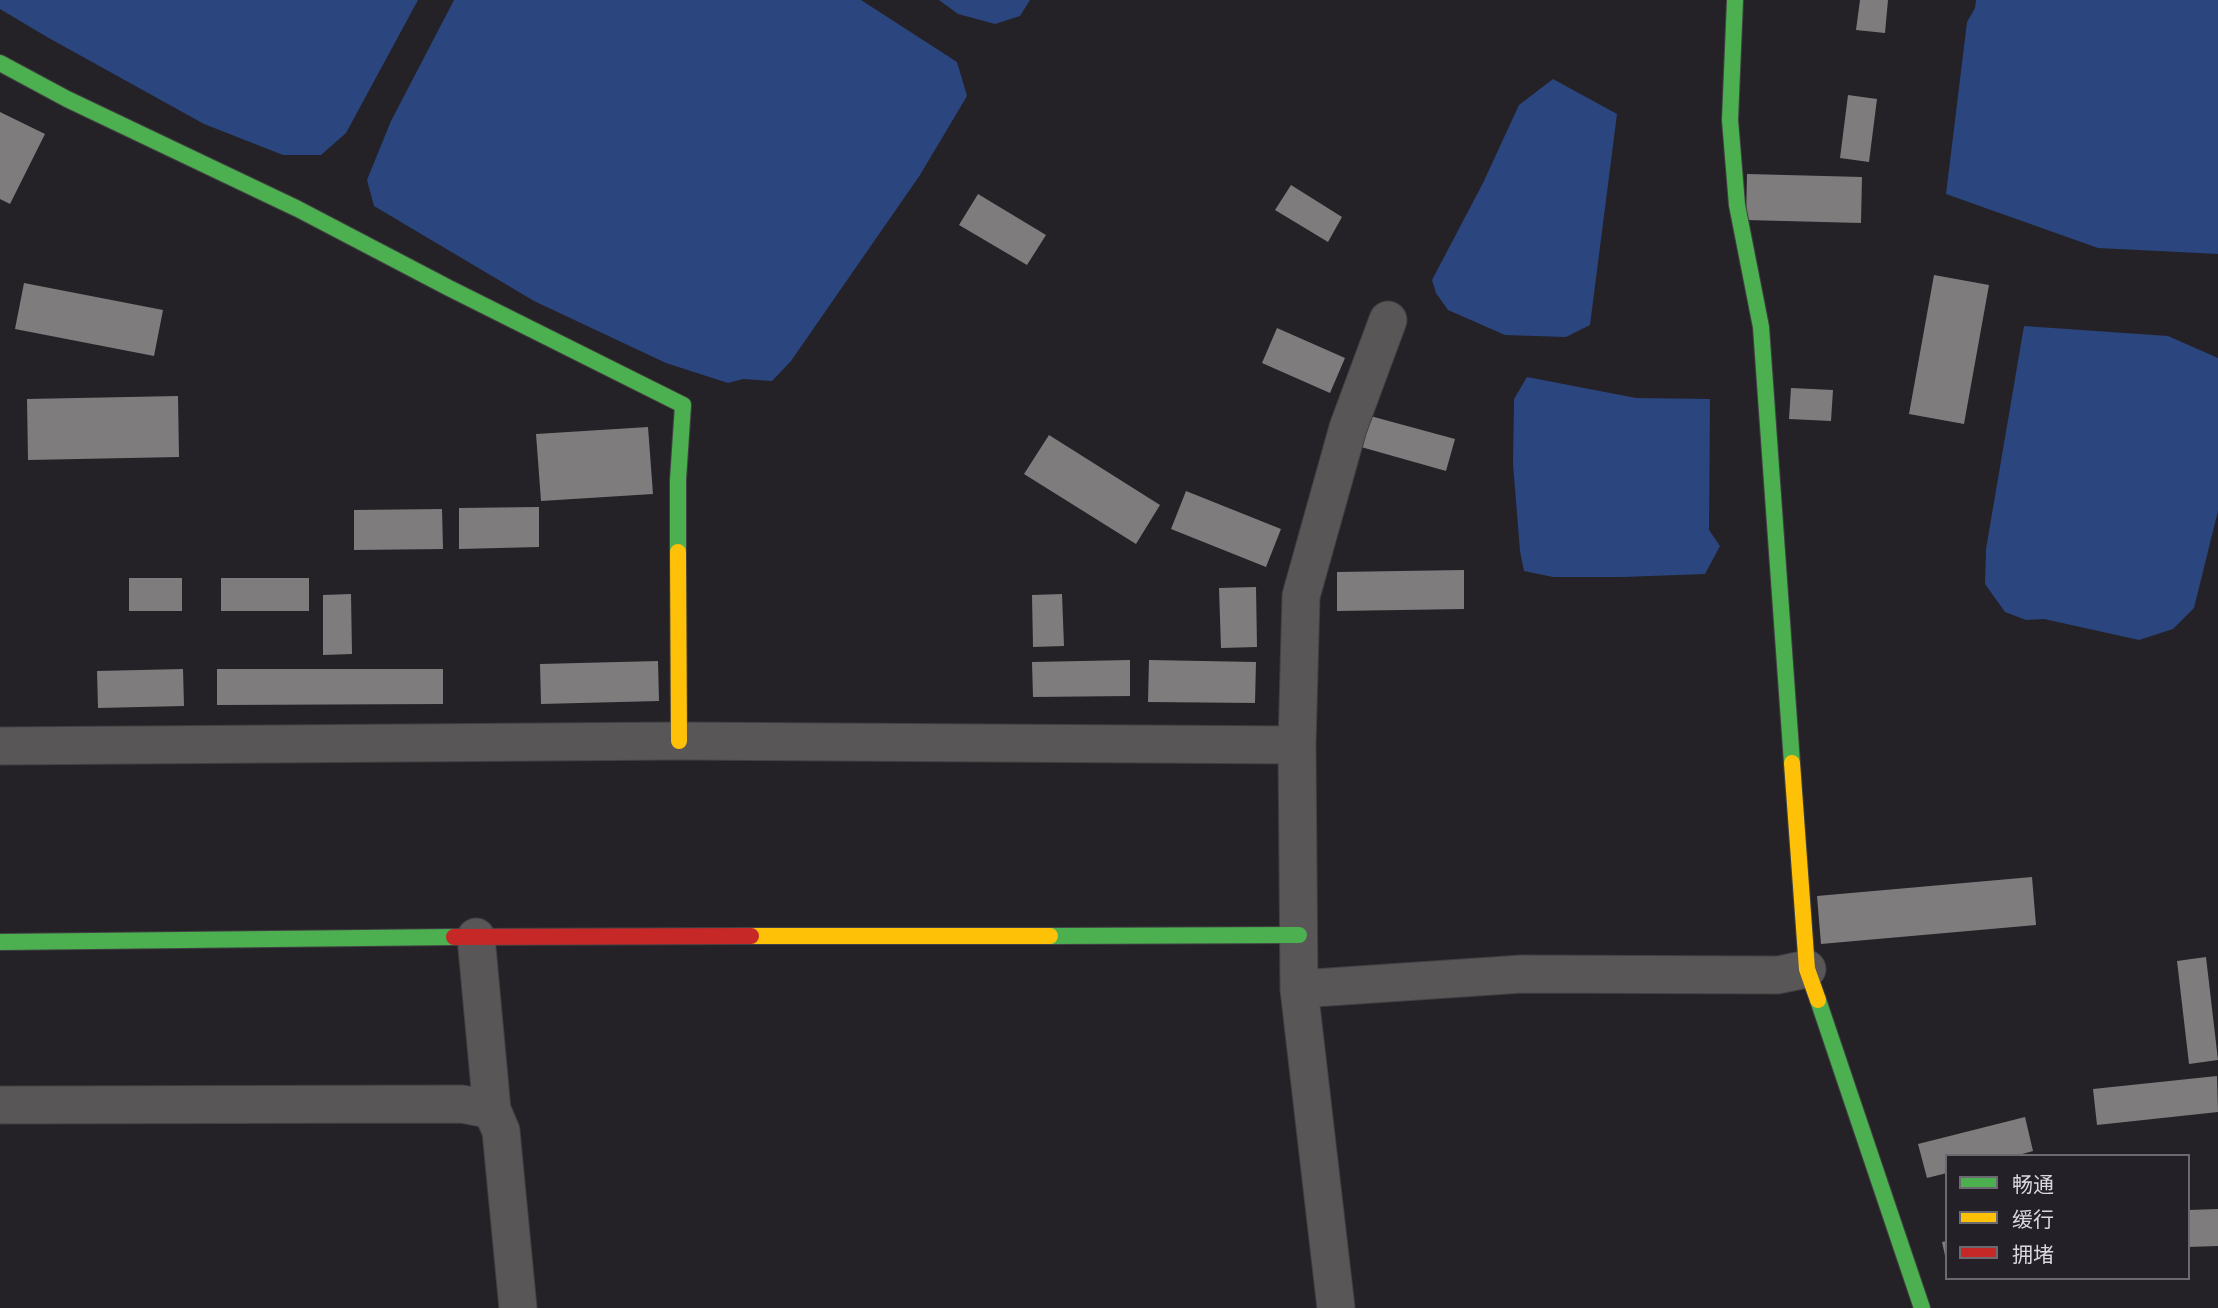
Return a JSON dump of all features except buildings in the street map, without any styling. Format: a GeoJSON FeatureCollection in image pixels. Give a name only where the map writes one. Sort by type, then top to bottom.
{"type":"FeatureCollection","features":[{"type":"Feature","properties":{"kind":"street"},"geometry":{"type":"LineString","coordinates":[[1735,0],[1730,120],[1737,205],[1761,327],[1807,969],[1922,1308]]}},
{"type":"Feature","properties":{"kind":"street"},"geometry":{"type":"LineString","coordinates":[[0,63],[67,99],[298,209],[683,405],[678,480],[679,741]]}},
{"type":"Feature","properties":{"kind":"street"},"geometry":{"type":"LineString","coordinates":[[1336,1308],[1299,989],[1297,745],[1301,596],[1349,428],[1388,320]]}},
{"type":"Feature","properties":{"kind":"street"},"geometry":{"type":"LineString","coordinates":[[0,746],[679,741],[1297,745]]}},
{"type":"Feature","properties":{"kind":"street"},"geometry":{"type":"LineString","coordinates":[[0,942],[475,937],[1299,935]]}},
{"type":"Feature","properties":{"kind":"street"},"geometry":{"type":"LineString","coordinates":[[475,937],[492,1110],[501,1131],[518,1308]]}},
{"type":"Feature","properties":{"kind":"street"},"geometry":{"type":"LineString","coordinates":[[1299,989],[1522,974],[1778,975],[1807,969]]}},
{"type":"Feature","properties":{"kind":"street"},"geometry":{"type":"LineString","coordinates":[[0,1105],[462,1104],[492,1110]]}},
{"type":"Feature","properties":{"kind":"water"},"geometry":{"type":"Polygon","coordinates":[[[0,0],[418,0],[346,133],[321,155],[283,155],[204,124],[0,9],[0,0]]]}},
{"type":"Feature","properties":{"kind":"water"},"geometry":{"type":"Polygon","coordinates":[[[454,0],[861,0],[957,62],[967,96],[920,175],[791,361],[772,381],[743,379],[728,383],[666,363],[534,301],[374,206],[367,180],[391,121],[454,0]]]}},
{"type":"Feature","properties":{"kind":"water"},"geometry":{"type":"Polygon","coordinates":[[[939,0],[1030,0],[1020,16],[995,24],[958,14],[939,0]]]}},
{"type":"Feature","properties":{"kind":"water"},"geometry":{"type":"Polygon","coordinates":[[[1976,0],[2218,0],[2218,254],[2098,248],[1946,194],[1967,22],[1975,8],[1976,0]]]}},
{"type":"Feature","properties":{"kind":"water"},"geometry":{"type":"Polygon","coordinates":[[[1553,79],[1617,114],[1590,325],[1566,337],[1505,335],[1448,310],[1436,293],[1432,280],[1483,183],[1519,105],[1553,79]]]}},
{"type":"Feature","properties":{"kind":"water"},"geometry":{"type":"Polygon","coordinates":[[[2024,326],[2168,336],[2218,358],[2218,511],[2194,608],[2173,629],[2139,640],[2044,619],[2026,620],[2005,612],[1985,584],[1986,549],[2024,326]]]}},
{"type":"Feature","properties":{"kind":"water"},"geometry":{"type":"Polygon","coordinates":[[[1527,377],[1636,398],[1710,399],[1709,530],[1720,546],[1705,574],[1553,577],[1524,571],[1513,464],[1514,399],[1527,377]]]}},
{"type":"Feature","properties":{"kind":"traffic: fast"},"geometry":{"type":"LineString","coordinates":[[1735,0],[1730,120],[1737,205],[1761,327],[1792,763]]}},
{"type":"Feature","properties":{"kind":"traffic: fast"},"geometry":{"type":"LineString","coordinates":[[0,63],[67,99],[298,209],[683,405],[678,480],[678,552]]}},
{"type":"Feature","properties":{"kind":"traffic: fast"},"geometry":{"type":"LineString","coordinates":[[1050,936],[1299,935]]}},
{"type":"Feature","properties":{"kind":"traffic: fast"},"geometry":{"type":"LineString","coordinates":[[0,942],[454,937]]}},
{"type":"Feature","properties":{"kind":"traffic: fast"},"geometry":{"type":"LineString","coordinates":[[1818,1000],[1922,1308]]}},
{"type":"Feature","properties":{"kind":"traffic: slow"},"geometry":{"type":"LineString","coordinates":[[678,552],[679,741]]}},
{"type":"Feature","properties":{"kind":"traffic: slow"},"geometry":{"type":"LineString","coordinates":[[1792,763],[1807,969],[1818,1000]]}},
{"type":"Feature","properties":{"kind":"traffic: slow"},"geometry":{"type":"LineString","coordinates":[[751,936],[1050,936]]}},
{"type":"Feature","properties":{"kind":"traffic: jam"},"geometry":{"type":"LineString","coordinates":[[454,937],[751,936]]}}]}
